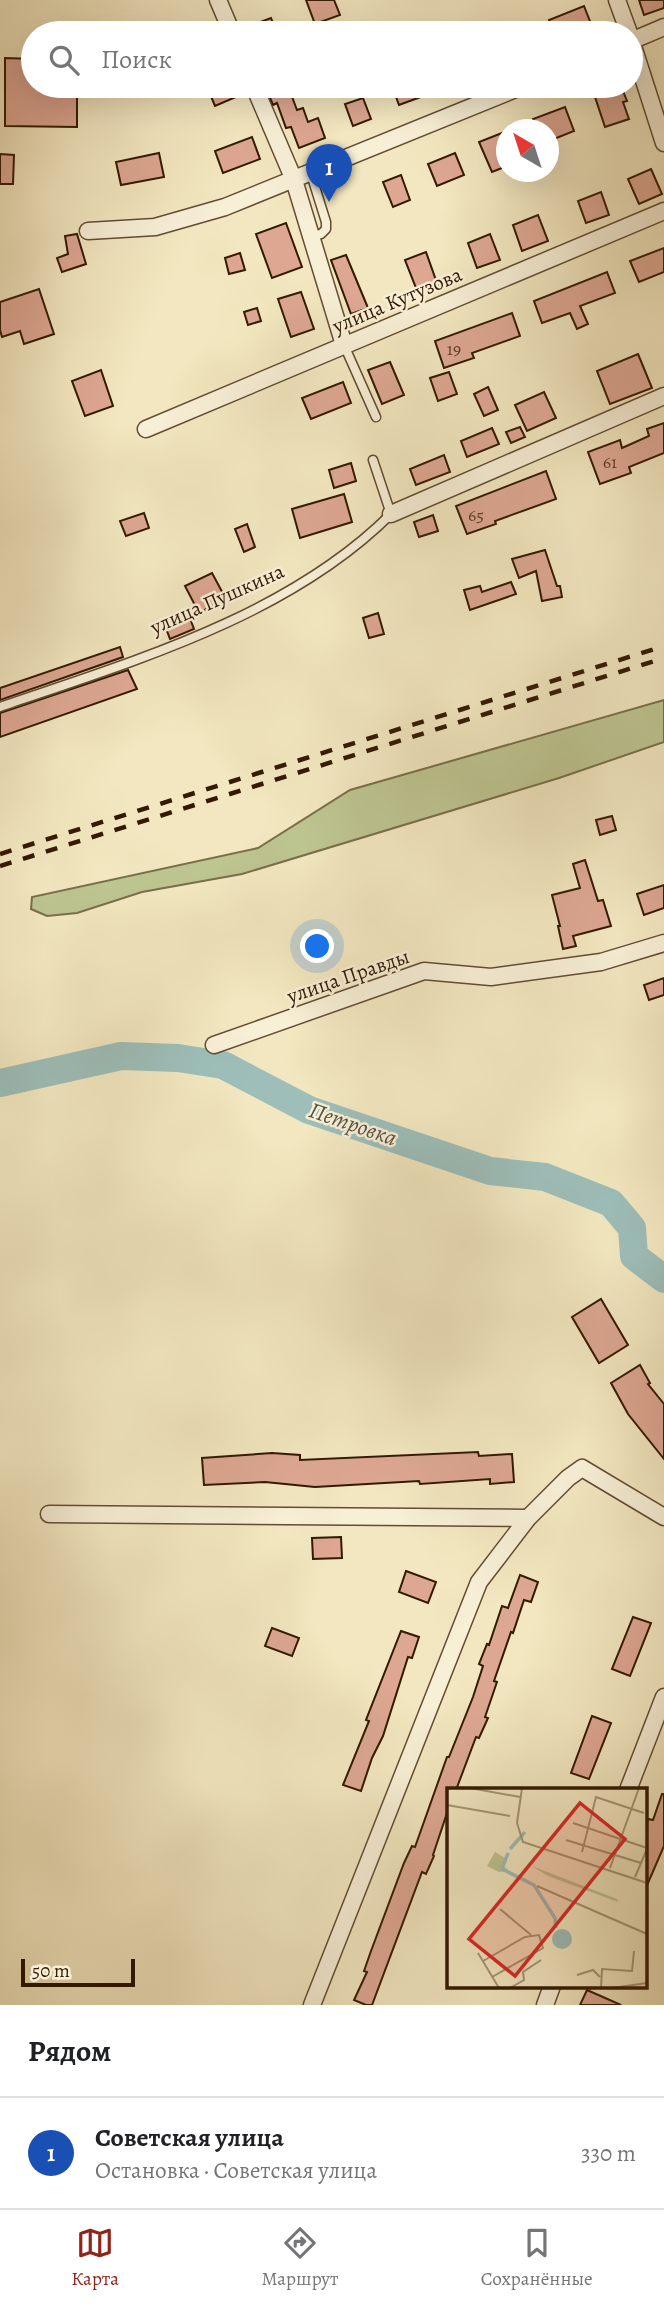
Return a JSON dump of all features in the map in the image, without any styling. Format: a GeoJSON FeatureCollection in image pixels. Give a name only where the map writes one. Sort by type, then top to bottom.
{"type":"FeatureCollection","features":[{"type":"Feature","properties":{"kind":"street"},"geometry":{"type":"LineString","coordinates":[[218,0],[227,21]]}},
{"type":"Feature","properties":{"kind":"street"},"geometry":{"type":"LineString","coordinates":[[617,0],[625,21]]}},
{"type":"Feature","properties":{"kind":"street"},"geometry":{"type":"LineString","coordinates":[[643,36],[664,27]]}},
{"type":"Feature","properties":{"kind":"street"},"geometry":{"type":"LineString","coordinates":[[643,78],[664,143]]}},
{"type":"Feature","properties":{"kind":"street"},"geometry":{"type":"LineString","coordinates":[[259,98],[294,180],[344,345]]}},
{"type":"Feature","properties":{"kind":"street"},"geometry":{"type":"LineString","coordinates":[[88,231],[155,227],[225,207],[494,98]]}},
{"type":"Feature","properties":{"kind":"street","name":"улица Кутузова"},"geometry":{"type":"LineString","coordinates":[[146,429],[664,211]]}},
{"type":"Feature","properties":{"kind":"street","name":"улица Пушкина"},"geometry":{"type":"LineString","coordinates":[[391,514],[664,396]]}},
{"type":"Feature","properties":{"kind":"street","name":"улица Правды"},"geometry":{"type":"LineString","coordinates":[[214,1045],[424,971],[491,977],[601,962],[664,943]]}},
{"type":"Feature","properties":{"kind":"street"},"geometry":{"type":"LineString","coordinates":[[312,2005],[479,1582],[528,1518],[582,1468],[664,1517]]}},
{"type":"Feature","properties":{"kind":"street"},"geometry":{"type":"LineString","coordinates":[[50,1514],[528,1518]]}},
{"type":"Feature","properties":{"kind":"street"},"geometry":{"type":"LineString","coordinates":[[629,1788],[664,1697]]}},
{"type":"Feature","properties":{"kind":"street"},"geometry":{"type":"LineString","coordinates":[[545,2005],[551,1988]]}},
{"type":"Feature","properties":{"kind":"lane"},"geometry":{"type":"LineString","coordinates":[[311,174],[326,229],[321,234],[311,236]]}},
{"type":"Feature","properties":{"kind":"lane"},"geometry":{"type":"LineString","coordinates":[[344,345],[376,417]]}},
{"type":"Feature","properties":{"kind":"lane"},"geometry":{"type":"LineString","coordinates":[[373,460],[391,514]]}},
{"type":"Feature","properties":{"kind":"lane","name":"улица Пушкина"},"geometry":{"type":"LineString","coordinates":[[0,707],[111,668],[265,604],[328,567],[368,537],[391,514]]}},
{"type":"Feature","properties":{"kind":"green space"},"geometry":{"type":"Polygon","coordinates":[[[664,700],[664,742],[559,778],[242,874],[142,892],[77,913],[47,916],[31,909],[32,897],[258,848],[350,790],[664,700]]]}},
{"type":"Feature","properties":{"kind":"building"},"geometry":{"type":"Polygon","coordinates":[[[306,0],[334,0],[340,15],[323,21],[314,21],[306,0]]]}},
{"type":"Feature","properties":{"kind":"building"},"geometry":{"type":"Polygon","coordinates":[[[639,0],[664,0],[664,8],[644,15],[639,0]]]}},
{"type":"Feature","properties":{"kind":"building"},"geometry":{"type":"Polygon","coordinates":[[[584,6],[590,21],[549,21],[584,6]]]}},
{"type":"Feature","properties":{"kind":"building"},"geometry":{"type":"Polygon","coordinates":[[[5,58],[21,59],[21,98],[77,98],[77,127],[5,126],[5,58]]]}},
{"type":"Feature","properties":{"kind":"building"},"geometry":{"type":"Polygon","coordinates":[[[212,98],[234,98],[215,106],[212,98]]]}},
{"type":"Feature","properties":{"kind":"building"},"geometry":{"type":"Polygon","coordinates":[[[270,98],[292,98],[297,110],[303,108],[308,122],[318,118],[325,138],[299,148],[291,127],[286,128],[277,103],[273,105],[270,98]]]}},
{"type":"Feature","properties":{"kind":"building"},"geometry":{"type":"Polygon","coordinates":[[[363,98],[371,119],[353,126],[345,104],[363,98]]]}},
{"type":"Feature","properties":{"kind":"building"},"geometry":{"type":"Polygon","coordinates":[[[396,98],[418,98],[399,105],[396,98]]]}},
{"type":"Feature","properties":{"kind":"building"},"geometry":{"type":"Polygon","coordinates":[[[595,98],[626,98],[627,101],[623,102],[629,119],[605,127],[595,98]]]}},
{"type":"Feature","properties":{"kind":"building"},"geometry":{"type":"Polygon","coordinates":[[[565,107],[574,131],[559,137],[559,119],[533,119],[565,107]]]}},
{"type":"Feature","properties":{"kind":"building"},"geometry":{"type":"Polygon","coordinates":[[[496,135],[496,170],[492,172],[479,142],[496,135]]]}},
{"type":"Feature","properties":{"kind":"building"},"geometry":{"type":"Polygon","coordinates":[[[252,137],[260,159],[223,173],[215,151],[252,137]]]}},
{"type":"Feature","properties":{"kind":"building"},"geometry":{"type":"Polygon","coordinates":[[[159,153],[164,177],[121,185],[116,162],[159,153]]]}},
{"type":"Feature","properties":{"kind":"building"},"geometry":{"type":"Polygon","coordinates":[[[455,153],[464,175],[437,186],[428,164],[455,153]]]}},
{"type":"Feature","properties":{"kind":"building"},"geometry":{"type":"Polygon","coordinates":[[[0,154],[14,155],[13,184],[0,184],[0,154]]]}},
{"type":"Feature","properties":{"kind":"building"},"geometry":{"type":"Polygon","coordinates":[[[651,169],[662,194],[639,204],[628,179],[651,169]]]}},
{"type":"Feature","properties":{"kind":"building"},"geometry":{"type":"Polygon","coordinates":[[[401,175],[410,200],[393,207],[383,182],[401,175]]]}},
{"type":"Feature","properties":{"kind":"building"},"geometry":{"type":"Polygon","coordinates":[[[601,192],[609,215],[586,223],[578,201],[601,192]]]}},
{"type":"Feature","properties":{"kind":"building"},"geometry":{"type":"Polygon","coordinates":[[[538,215],[548,241],[522,251],[513,225],[538,215]]]}},
{"type":"Feature","properties":{"kind":"building"},"geometry":{"type":"Polygon","coordinates":[[[286,223],[302,267],[272,278],[256,234],[286,223]]]}},
{"type":"Feature","properties":{"kind":"building"},"geometry":{"type":"Polygon","coordinates":[[[77,234],[86,264],[62,272],[57,258],[68,254],[65,236],[77,234]]]}},
{"type":"Feature","properties":{"kind":"building"},"geometry":{"type":"Polygon","coordinates":[[[490,234],[500,260],[477,268],[468,243],[490,234]]]}},
{"type":"Feature","properties":{"kind":"building"},"geometry":{"type":"Polygon","coordinates":[[[664,248],[664,272],[639,282],[630,261],[664,248]]]}},
{"type":"Feature","properties":{"kind":"building"},"geometry":{"type":"Polygon","coordinates":[[[426,252],[438,286],[418,293],[405,260],[426,252]]]}},
{"type":"Feature","properties":{"kind":"building"},"geometry":{"type":"Polygon","coordinates":[[[240,253],[245,270],[229,274],[225,258],[240,253]]]}},
{"type":"Feature","properties":{"kind":"building"},"geometry":{"type":"Polygon","coordinates":[[[346,255],[368,308],[351,314],[331,260],[346,255]]]}},
{"type":"Feature","properties":{"kind":"building"},"geometry":{"type":"Polygon","coordinates":[[[607,272],[615,293],[580,306],[588,324],[577,329],[570,313],[542,323],[534,301],[607,272]]]}},
{"type":"Feature","properties":{"kind":"building"},"geometry":{"type":"Polygon","coordinates":[[[39,289],[54,334],[24,344],[20,331],[2,337],[0,302],[39,289]]]}},
{"type":"Feature","properties":{"kind":"building"},"geometry":{"type":"Polygon","coordinates":[[[301,292],[314,329],[291,337],[278,299],[301,292]]]}},
{"type":"Feature","properties":{"kind":"building"},"geometry":{"type":"Polygon","coordinates":[[[257,308],[261,321],[248,325],[244,312],[257,308]]]}},
{"type":"Feature","properties":{"kind":"building"},"geometry":{"type":"Polygon","coordinates":[[[512,313],[520,336],[472,353],[474,358],[444,368],[435,341],[512,313]]]}},
{"type":"Feature","properties":{"kind":"building"},"geometry":{"type":"Polygon","coordinates":[[[638,354],[652,388],[610,404],[597,371],[638,354]]]}},
{"type":"Feature","properties":{"kind":"building"},"geometry":{"type":"Polygon","coordinates":[[[390,362],[404,395],[382,404],[368,370],[390,362]]]}},
{"type":"Feature","properties":{"kind":"building"},"geometry":{"type":"Polygon","coordinates":[[[101,370],[113,406],[85,416],[72,381],[101,370]]]}},
{"type":"Feature","properties":{"kind":"building"},"geometry":{"type":"Polygon","coordinates":[[[449,372],[457,394],[438,401],[430,378],[449,372]]]}},
{"type":"Feature","properties":{"kind":"building"},"geometry":{"type":"Polygon","coordinates":[[[343,382],[351,403],[311,419],[302,398],[343,382]]]}},
{"type":"Feature","properties":{"kind":"building"},"geometry":{"type":"Polygon","coordinates":[[[488,387],[498,410],[484,416],[474,394],[488,387]]]}},
{"type":"Feature","properties":{"kind":"building"},"geometry":{"type":"Polygon","coordinates":[[[544,392],[556,418],[527,431],[515,405],[544,392]]]}},
{"type":"Feature","properties":{"kind":"building"},"geometry":{"type":"Polygon","coordinates":[[[664,423],[664,453],[629,467],[631,473],[600,484],[588,452],[620,440],[622,448],[649,436],[647,429],[664,423]]]}},
{"type":"Feature","properties":{"kind":"building"},"geometry":{"type":"Polygon","coordinates":[[[520,427],[525,437],[511,443],[506,432],[520,427]]]}},
{"type":"Feature","properties":{"kind":"building"},"geometry":{"type":"Polygon","coordinates":[[[492,428],[499,444],[467,457],[461,441],[492,428]]]}},
{"type":"Feature","properties":{"kind":"building"},"geometry":{"type":"Polygon","coordinates":[[[444,455],[450,472],[416,485],[410,469],[444,455]]]}},
{"type":"Feature","properties":{"kind":"building"},"geometry":{"type":"Polygon","coordinates":[[[351,463],[356,481],[334,488],[329,470],[351,463]]]}},
{"type":"Feature","properties":{"kind":"building"},"geometry":{"type":"Polygon","coordinates":[[[546,471],[556,499],[467,534],[456,506],[546,471]]]}},
{"type":"Feature","properties":{"kind":"building"},"geometry":{"type":"Polygon","coordinates":[[[344,494],[352,522],[300,538],[292,509],[344,494]]]}},
{"type":"Feature","properties":{"kind":"building"},"geometry":{"type":"Polygon","coordinates":[[[144,513],[149,528],[126,536],[120,521],[144,513]]]}},
{"type":"Feature","properties":{"kind":"building"},"geometry":{"type":"Polygon","coordinates":[[[433,515],[438,531],[419,537],[414,522],[433,515]]]}},
{"type":"Feature","properties":{"kind":"building"},"geometry":{"type":"Polygon","coordinates":[[[247,524],[255,547],[244,552],[235,529],[247,524]]]}},
{"type":"Feature","properties":{"kind":"building"},"geometry":{"type":"Polygon","coordinates":[[[545,550],[562,597],[542,601],[536,571],[519,578],[512,559],[545,550]]]}},
{"type":"Feature","properties":{"kind":"building"},"geometry":{"type":"Polygon","coordinates":[[[212,573],[226,599],[199,613],[185,586],[212,573]]]}},
{"type":"Feature","properties":{"kind":"building"},"geometry":{"type":"Polygon","coordinates":[[[511,582],[516,594],[470,610],[464,590],[480,586],[482,592],[511,582]]]}},
{"type":"Feature","properties":{"kind":"building"},"geometry":{"type":"Polygon","coordinates":[[[188,613],[194,629],[170,639],[164,623],[188,613]]]}},
{"type":"Feature","properties":{"kind":"building"},"geometry":{"type":"Polygon","coordinates":[[[378,613],[384,634],[369,638],[363,618],[378,613]]]}},
{"type":"Feature","properties":{"kind":"building"},"geometry":{"type":"Polygon","coordinates":[[[120,647],[123,657],[0,700],[0,688],[120,647]]]}},
{"type":"Feature","properties":{"kind":"building"},"geometry":{"type":"Polygon","coordinates":[[[128,670],[137,689],[0,737],[0,713],[128,670]]]}},
{"type":"Feature","properties":{"kind":"building"},"geometry":{"type":"Polygon","coordinates":[[[612,816],[616,830],[600,835],[596,820],[612,816]]]}},
{"type":"Feature","properties":{"kind":"building"},"geometry":{"type":"Polygon","coordinates":[[[585,860],[598,901],[603,900],[611,926],[573,936],[576,946],[563,949],[552,895],[580,888],[573,864],[585,860]]]}},
{"type":"Feature","properties":{"kind":"building"},"geometry":{"type":"Polygon","coordinates":[[[664,885],[664,908],[644,915],[637,894],[664,885]]]}},
{"type":"Feature","properties":{"kind":"building"},"geometry":{"type":"Polygon","coordinates":[[[664,978],[664,995],[649,1000],[644,985],[664,978]]]}},
{"type":"Feature","properties":{"kind":"building"},"geometry":{"type":"Polygon","coordinates":[[[601,1299],[628,1345],[599,1363],[572,1317],[601,1299]]]}},
{"type":"Feature","properties":{"kind":"building"},"geometry":{"type":"Polygon","coordinates":[[[640,1365],[650,1383],[648,1384],[664,1404],[664,1459],[628,1414],[611,1383],[640,1365]]]}},
{"type":"Feature","properties":{"kind":"building"},"geometry":{"type":"Polygon","coordinates":[[[478,1452],[479,1456],[512,1454],[514,1482],[490,1484],[490,1479],[315,1487],[265,1482],[204,1485],[202,1458],[272,1453],[300,1455],[300,1460],[478,1452]]]}},
{"type":"Feature","properties":{"kind":"building"},"geometry":{"type":"Polygon","coordinates":[[[341,1537],[342,1558],[313,1559],[312,1538],[341,1537]]]}},
{"type":"Feature","properties":{"kind":"building"},"geometry":{"type":"Polygon","coordinates":[[[406,1571],[436,1582],[428,1603],[399,1592],[406,1571]]]}},
{"type":"Feature","properties":{"kind":"building"},"geometry":{"type":"Polygon","coordinates":[[[520,1575],[538,1582],[531,1602],[524,1600],[513,1633],[511,1632],[494,1681],[497,1682],[485,1717],[488,1718],[479,1738],[476,1737],[457,1788],[447,1788],[447,1813],[434,1856],[426,1874],[422,1872],[372,2005],[366,2005],[354,2000],[367,1972],[364,1971],[371,1951],[404,1863],[412,1846],[415,1847],[447,1757],[473,1697],[483,1666],[479,1664],[487,1644],[489,1645],[502,1606],[508,1608],[520,1575]]]}},
{"type":"Feature","properties":{"kind":"building"},"geometry":{"type":"Polygon","coordinates":[[[633,1617],[651,1623],[630,1676],[612,1669],[633,1617]]]}},
{"type":"Feature","properties":{"kind":"building"},"geometry":{"type":"Polygon","coordinates":[[[272,1628],[299,1638],[292,1656],[265,1646],[272,1628]]]}},
{"type":"Feature","properties":{"kind":"building"},"geometry":{"type":"Polygon","coordinates":[[[401,1631],[419,1637],[412,1658],[408,1657],[383,1736],[361,1791],[343,1785],[401,1631]]]}},
{"type":"Feature","properties":{"kind":"building"},"geometry":{"type":"Polygon","coordinates":[[[592,1716],[611,1723],[589,1779],[571,1773],[592,1716]]]}},
{"type":"Feature","properties":{"kind":"building"},"geometry":{"type":"Polygon","coordinates":[[[664,1794],[664,1846],[646,1888],[646,1826],[648,1819],[653,1820],[664,1794]]]}},
{"type":"Feature","properties":{"kind":"building"},"geometry":{"type":"Polygon","coordinates":[[[587,1990],[621,2005],[580,2005],[587,1990]]]}},
{"type":"Feature","properties":{"kind":"waterway","name":"Петровка"},"geometry":{"type":"LineString","coordinates":[[0,1083],[121,1056],[178,1058],[223,1065],[309,1110],[490,1171],[545,1177],[611,1203],[632,1228],[634,1256],[664,1279]]}},
{"type":"Feature","properties":{"kind":"railway"},"geometry":{"type":"LineString","coordinates":[[0,854],[664,646]]}},
{"type":"Feature","properties":{"kind":"railway"},"geometry":{"type":"LineString","coordinates":[[0,866],[664,658]]}},
{"type":"Feature","properties":{"kind":"place","name":"Советская улица"},"geometry":{"type":"Point","coordinates":[329,202]}}]}
